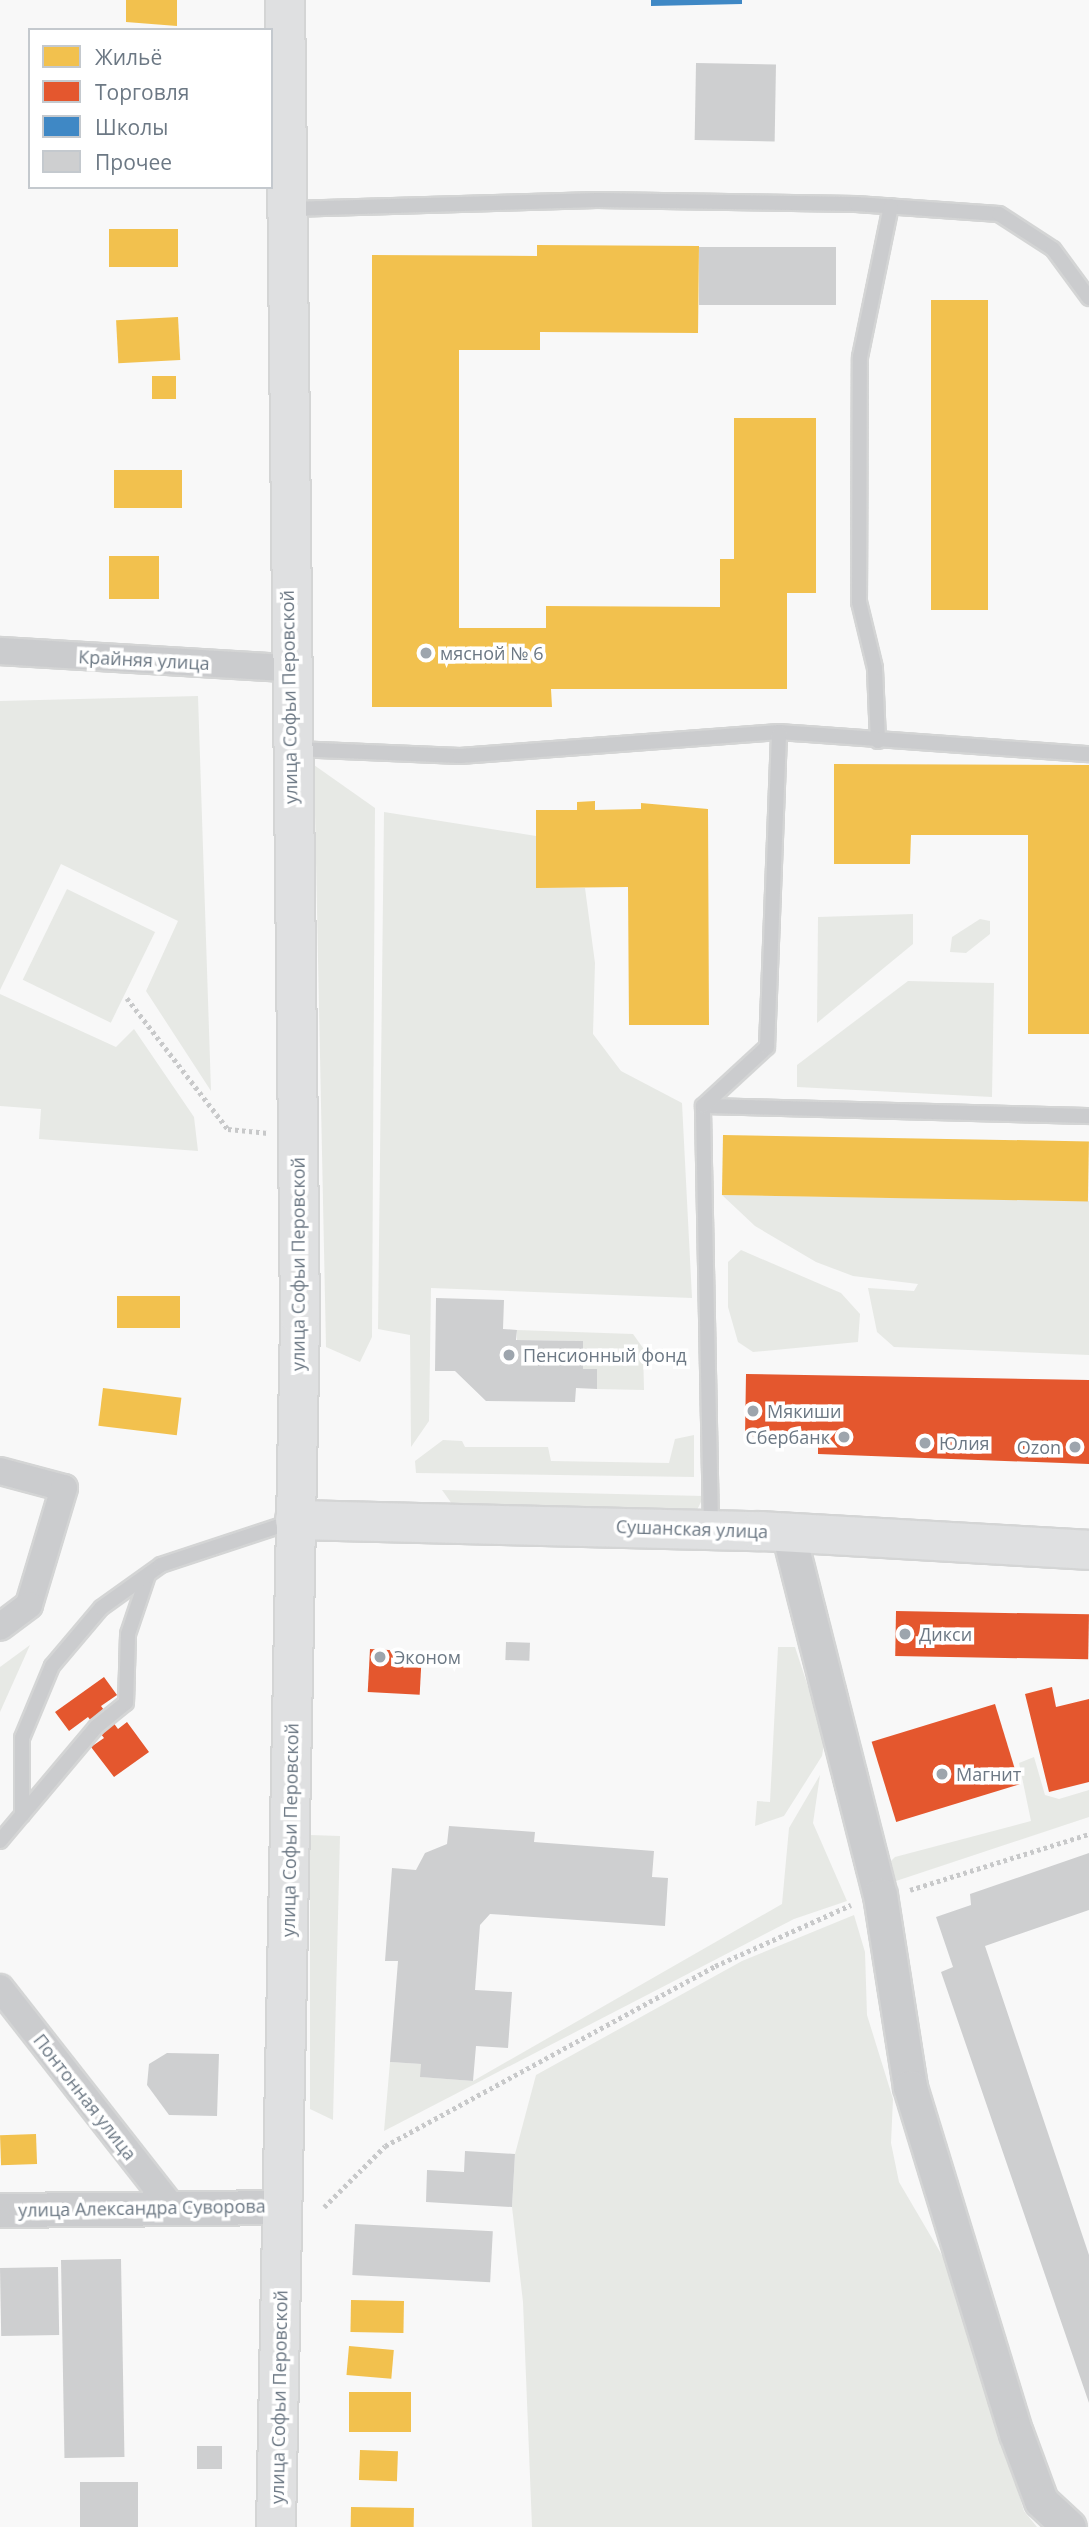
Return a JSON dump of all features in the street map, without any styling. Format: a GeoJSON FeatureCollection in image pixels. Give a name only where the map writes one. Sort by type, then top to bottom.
{"type":"FeatureCollection","features":[{"type":"Feature","properties":{"kind":"main road","name":"улица Софьи Перовской"},"geometry":{"type":"LineString","coordinates":[[276,2527],[296,1520],[298,1136],[288,668],[285,0]]}},
{"type":"Feature","properties":{"kind":"main road","name":"Сушанская улица"},"geometry":{"type":"LineString","coordinates":[[296,1520],[711,1529],[1089,1550]]}},
{"type":"Feature","properties":{"kind":"street","name":"Крайняя улица"},"geometry":{"type":"LineString","coordinates":[[0,651],[288,668]]}},
{"type":"Feature","properties":{"kind":"street"},"geometry":{"type":"LineString","coordinates":[[0,1471],[64,1488],[29,1605],[0,1627]]}},
{"type":"Feature","properties":{"kind":"street"},"geometry":{"type":"LineString","coordinates":[[788,1532],[880,1895],[914,2101],[1024,2456],[1041,2501],[1069,2527]]}},
{"type":"Feature","properties":{"kind":"street","name":"Понтонная улица"},"geometry":{"type":"LineString","coordinates":[[0,1988],[170,2205]]}},
{"type":"Feature","properties":{"kind":"street","name":"улица Александра Суворова"},"geometry":{"type":"LineString","coordinates":[[0,2210],[170,2205],[284,2207]]}},
{"type":"Feature","properties":{"kind":"lane"},"geometry":{"type":"LineString","coordinates":[[285,209],[597,200],[891,206],[999,214],[1053,249],[1089,298]]}},
{"type":"Feature","properties":{"kind":"lane"},"geometry":{"type":"LineString","coordinates":[[878,741],[875,668],[859,602],[860,357],[891,206]]}},
{"type":"Feature","properties":{"kind":"lane"},"geometry":{"type":"LineString","coordinates":[[711,1529],[703,1105],[767,1047],[779,732]]}},
{"type":"Feature","properties":{"kind":"lane"},"geometry":{"type":"LineString","coordinates":[[290,749],[460,756],[779,732],[1089,754]]}},
{"type":"Feature","properties":{"kind":"lane"},"geometry":{"type":"LineString","coordinates":[[703,1105],[1089,1116]]}},
{"type":"Feature","properties":{"kind":"lane"},"geometry":{"type":"LineString","coordinates":[[22,1815],[22,1738],[52,1666],[102,1608],[148,1575],[296,1520]]}},
{"type":"Feature","properties":{"kind":"lane"},"geometry":{"type":"LineString","coordinates":[[0,1841],[96,1727],[126,1703],[128,1634],[148,1575]]}},
{"type":"Feature","properties":{"kind":"path"},"geometry":{"type":"LineString","coordinates":[[127,998],[228,1129],[298,1136]]}},
{"type":"Feature","properties":{"kind":"path"},"geometry":{"type":"LineString","coordinates":[[324,2207],[385,2146],[715,1966],[880,1895],[930,1887],[1089,1834]]}},
{"type":"Feature","properties":{"kind":"shaded area"},"geometry":{"type":"Polygon","coordinates":[[[198,696],[211,1091],[146,991],[178,921],[61,864],[0,990],[0,701],[198,696]]]}},
{"type":"Feature","properties":{"kind":"shaded area"},"geometry":{"type":"Polygon","coordinates":[[[314,765],[375,808],[372,1337],[360,1362],[326,1347],[314,765]]]}},
{"type":"Feature","properties":{"kind":"shaded area"},"geometry":{"type":"Polygon","coordinates":[[[384,812],[536,836],[536,887],[585,888],[595,963],[593,1034],[621,1071],[682,1103],[692,1298],[431,1288],[429,1421],[411,1447],[410,1335],[378,1329],[384,812]]]}},
{"type":"Feature","properties":{"kind":"shaded area"},"geometry":{"type":"Polygon","coordinates":[[[67,889],[155,932],[111,1023],[23,980],[67,889]]]}},
{"type":"Feature","properties":{"kind":"shaded area"},"geometry":{"type":"Polygon","coordinates":[[[913,914],[913,944],[817,1023],[818,917],[913,914]]]}},
{"type":"Feature","properties":{"kind":"shaded area"},"geometry":{"type":"Polygon","coordinates":[[[980,919],[990,921],[990,934],[966,953],[950,952],[952,937],[980,919]]]}},
{"type":"Feature","properties":{"kind":"shaded area"},"geometry":{"type":"Polygon","coordinates":[[[908,981],[994,983],[992,1097],[797,1087],[797,1065],[908,981]]]}},
{"type":"Feature","properties":{"kind":"shaded area"},"geometry":{"type":"Polygon","coordinates":[[[0,994],[116,1047],[134,1029],[194,1117],[198,1151],[39,1139],[41,1109],[0,1106],[0,994]]]}},
{"type":"Feature","properties":{"kind":"shaded area"},"geometry":{"type":"Polygon","coordinates":[[[722,1195],[1089,1201],[1089,1355],[894,1347],[877,1332],[868,1288],[914,1291],[918,1284],[853,1276],[816,1262],[755,1226],[722,1195]]]}},
{"type":"Feature","properties":{"kind":"shaded area"},"geometry":{"type":"Polygon","coordinates":[[[741,1250],[841,1293],[860,1314],[858,1342],[753,1352],[738,1342],[728,1307],[728,1262],[741,1250]]]}},
{"type":"Feature","properties":{"kind":"shaded area"},"geometry":{"type":"Polygon","coordinates":[[[517,1330],[633,1334],[643,1348],[644,1390],[597,1389],[597,1369],[583,1369],[583,1341],[517,1340],[517,1330]]]}},
{"type":"Feature","properties":{"kind":"shaded area"},"geometry":{"type":"Polygon","coordinates":[[[694,1435],[694,1477],[416,1473],[415,1461],[443,1440],[462,1441],[465,1447],[548,1447],[551,1461],[669,1463],[675,1439],[694,1435]]]}},
{"type":"Feature","properties":{"kind":"shaded area"},"geometry":{"type":"Polygon","coordinates":[[[442,1490],[704,1496],[695,1514],[452,1504],[442,1490]]]}},
{"type":"Feature","properties":{"kind":"shaded area"},"geometry":{"type":"Polygon","coordinates":[[[30,1645],[0,1712],[0,1667],[30,1645]]]}},
{"type":"Feature","properties":{"kind":"shaded area"},"geometry":{"type":"Polygon","coordinates":[[[778,1647],[795,1647],[825,1738],[822,1756],[784,1816],[755,1826],[757,1801],[770,1802],[778,1647]]]}},
{"type":"Feature","properties":{"kind":"shaded area"},"geometry":{"type":"Polygon","coordinates":[[[1034,1757],[1045,1795],[1059,1799],[1089,1790],[1089,1817],[890,1883],[887,1865],[895,1857],[1031,1821],[1019,1763],[1034,1757]]]}},
{"type":"Feature","properties":{"kind":"shaded area"},"geometry":{"type":"Polygon","coordinates":[[[820,1775],[813,1823],[847,1901],[794,1919],[384,2131],[390,2062],[421,2064],[421,2077],[473,2081],[782,1904],[789,1828],[820,1775]]]}},
{"type":"Feature","properties":{"kind":"shaded area"},"geometry":{"type":"Polygon","coordinates":[[[310,1835],[340,1836],[333,2120],[310,2109],[310,1835]]]}},
{"type":"Feature","properties":{"kind":"shaded area"},"geometry":{"type":"Polygon","coordinates":[[[854,1915],[865,1952],[867,2015],[893,2099],[891,2143],[899,2182],[953,2274],[1024,2511],[1037,2527],[532,2527],[523,2302],[512,2207],[515,2154],[536,2075],[742,1961],[854,1915]]]}},
{"type":"Feature","properties":{"kind":"building: Жильё"},"geometry":{"type":"Polygon","coordinates":[[[126,0],[177,0],[177,26],[126,22],[126,0]]]}},
{"type":"Feature","properties":{"kind":"building: Жильё"},"geometry":{"type":"Polygon","coordinates":[[[109,229],[178,229],[178,267],[109,267],[109,229]]]}},
{"type":"Feature","properties":{"kind":"building: Жильё"},"geometry":{"type":"Polygon","coordinates":[[[537,245],[699,246],[698,333],[540,332],[540,350],[459,350],[459,628],[546,628],[546,606],[720,607],[720,559],[734,559],[734,418],[816,418],[816,593],[787,593],[787,689],[551,689],[552,707],[372,707],[372,255],[537,256],[537,245]]]}},
{"type":"Feature","properties":{"kind":"building: Жильё"},"geometry":{"type":"Polygon","coordinates":[[[931,300],[988,300],[988,610],[931,610],[931,300]]]}},
{"type":"Feature","properties":{"kind":"building: Жильё"},"geometry":{"type":"Polygon","coordinates":[[[178,317],[180,360],[118,363],[116,320],[178,317]]]}},
{"type":"Feature","properties":{"kind":"building: Жильё"},"geometry":{"type":"Polygon","coordinates":[[[152,376],[176,376],[176,399],[152,399],[152,376]]]}},
{"type":"Feature","properties":{"kind":"building: Жильё"},"geometry":{"type":"Polygon","coordinates":[[[114,470],[182,470],[182,508],[114,508],[114,470]]]}},
{"type":"Feature","properties":{"kind":"building: Жильё"},"geometry":{"type":"Polygon","coordinates":[[[109,556],[159,556],[159,599],[109,599],[109,556]]]}},
{"type":"Feature","properties":{"kind":"building: Жильё"},"geometry":{"type":"Polygon","coordinates":[[[834,764],[1089,765],[1089,1034],[1028,1034],[1028,835],[911,835],[910,864],[834,864],[834,764]]]}},
{"type":"Feature","properties":{"kind":"building: Жильё"},"geometry":{"type":"Polygon","coordinates":[[[595,801],[595,810],[641,809],[641,803],[708,809],[709,1025],[629,1025],[628,887],[536,888],[536,810],[577,810],[577,802],[595,801]]]}},
{"type":"Feature","properties":{"kind":"building: Жильё"},"geometry":{"type":"Polygon","coordinates":[[[723,1135],[1089,1141],[1088,1201],[722,1195],[723,1135]]]}},
{"type":"Feature","properties":{"kind":"building: Жильё"},"geometry":{"type":"Polygon","coordinates":[[[117,1296],[180,1296],[180,1328],[117,1328],[117,1296]]]}},
{"type":"Feature","properties":{"kind":"building: Жильё"},"geometry":{"type":"Polygon","coordinates":[[[103,1388],[181,1398],[177,1435],[98,1426],[103,1388]]]}},
{"type":"Feature","properties":{"kind":"building: Жильё"},"geometry":{"type":"Polygon","coordinates":[[[36,2134],[37,2164],[1,2165],[0,2135],[36,2134]]]}},
{"type":"Feature","properties":{"kind":"building: Жильё"},"geometry":{"type":"Polygon","coordinates":[[[351,2300],[404,2301],[403,2333],[350,2332],[351,2300]]]}},
{"type":"Feature","properties":{"kind":"building: Жильё"},"geometry":{"type":"Polygon","coordinates":[[[349,2346],[394,2350],[391,2379],[346,2375],[349,2346]]]}},
{"type":"Feature","properties":{"kind":"building: Жильё"},"geometry":{"type":"Polygon","coordinates":[[[349,2392],[411,2392],[411,2432],[349,2432],[349,2392]]]}},
{"type":"Feature","properties":{"kind":"building: Жильё"},"geometry":{"type":"Polygon","coordinates":[[[360,2450],[398,2451],[397,2481],[359,2480],[360,2450]]]}},
{"type":"Feature","properties":{"kind":"building: Жильё"},"geometry":{"type":"Polygon","coordinates":[[[351,2507],[414,2508],[414,2527],[351,2527],[351,2507]]]}},
{"type":"Feature","properties":{"kind":"building: Торговля"},"geometry":{"type":"Polygon","coordinates":[[[746,1374],[1089,1380],[1089,1464],[818,1454],[818,1437],[745,1436],[746,1374]]]}},
{"type":"Feature","properties":{"kind":"building: Торговля"},"geometry":{"type":"Polygon","coordinates":[[[896,1611],[1089,1614],[1088,1659],[895,1656],[896,1611]]]}},
{"type":"Feature","properties":{"kind":"building: Торговля"},"geometry":{"type":"Polygon","coordinates":[[[370,1649],[422,1652],[420,1695],[368,1692],[370,1649]]]}},
{"type":"Feature","properties":{"kind":"building: Торговля"},"geometry":{"type":"Polygon","coordinates":[[[104,1677],[117,1695],[101,1706],[118,1729],[127,1722],[149,1752],[114,1777],[91,1747],[104,1738],[88,1717],[69,1731],[55,1712],[104,1677]]]}},
{"type":"Feature","properties":{"kind":"building: Торговля"},"geometry":{"type":"Polygon","coordinates":[[[1052,1687],[1056,1707],[1089,1699],[1089,1782],[1049,1792],[1025,1694],[1052,1687]]]}},
{"type":"Feature","properties":{"kind":"building: Торговля"},"geometry":{"type":"Polygon","coordinates":[[[995,1704],[1020,1784],[896,1822],[872,1742],[995,1704]]]}},
{"type":"Feature","properties":{"kind":"building: Школы"},"geometry":{"type":"Polygon","coordinates":[[[651,0],[742,0],[742,4],[651,6],[651,0]]]}},
{"type":"Feature","properties":{"kind":"building: Прочее"},"geometry":{"type":"Polygon","coordinates":[[[696,63],[776,64],[775,141],[695,140],[696,63]]]}},
{"type":"Feature","properties":{"kind":"building: Прочее"},"geometry":{"type":"Polygon","coordinates":[[[699,247],[836,247],[836,305],[699,305],[699,247]]]}},
{"type":"Feature","properties":{"kind":"building: Прочее","name":"Пенсионный фонд"},"geometry":{"type":"Polygon","coordinates":[[[436,1298],[504,1300],[503,1329],[517,1330],[516,1340],[583,1341],[583,1369],[597,1369],[597,1389],[576,1388],[575,1402],[486,1401],[455,1371],[435,1371],[436,1298]]]}},
{"type":"Feature","properties":{"kind":"building: Прочее"},"geometry":{"type":"Polygon","coordinates":[[[506,1642],[530,1643],[529,1661],[505,1660],[506,1642]]]}},
{"type":"Feature","properties":{"kind":"building: Прочее"},"geometry":{"type":"Polygon","coordinates":[[[449,1826],[535,1832],[534,1842],[654,1851],[652,1877],[668,1878],[665,1926],[490,1914],[480,1925],[475,1990],[512,1992],[508,2048],[476,2046],[473,2081],[420,2077],[421,2064],[390,2062],[398,1961],[385,1961],[392,1868],[416,1870],[425,1853],[447,1844],[449,1826]]]}},
{"type":"Feature","properties":{"kind":"building: Прочее"},"geometry":{"type":"Polygon","coordinates":[[[1089,1853],[1089,1910],[985,1946],[1089,2255],[1089,2403],[941,1972],[953,1967],[936,1917],[971,1905],[970,1894],[1089,1853]]]}},
{"type":"Feature","properties":{"kind":"building: Прочее"},"geometry":{"type":"Polygon","coordinates":[[[167,2053],[219,2054],[217,2116],[169,2115],[147,2085],[149,2064],[167,2053]]]}},
{"type":"Feature","properties":{"kind":"building: Прочее"},"geometry":{"type":"Polygon","coordinates":[[[465,2151],[515,2154],[512,2207],[426,2202],[427,2170],[464,2172],[465,2151]]]}},
{"type":"Feature","properties":{"kind":"building: Прочее"},"geometry":{"type":"Polygon","coordinates":[[[355,2224],[493,2231],[490,2282],[352,2275],[355,2224]]]}},
{"type":"Feature","properties":{"kind":"building: Прочее"},"geometry":{"type":"Polygon","coordinates":[[[121,2259],[124,2457],[64,2458],[61,2260],[121,2259]]]}},
{"type":"Feature","properties":{"kind":"building: Прочее"},"geometry":{"type":"Polygon","coordinates":[[[58,2267],[59,2335],[1,2336],[0,2268],[58,2267]]]}},
{"type":"Feature","properties":{"kind":"building: Прочее"},"geometry":{"type":"Polygon","coordinates":[[[197,2446],[222,2446],[222,2469],[197,2469],[197,2446]]]}},
{"type":"Feature","properties":{"kind":"building: Прочее"},"geometry":{"type":"Polygon","coordinates":[[[80,2482],[138,2482],[138,2527],[80,2527],[80,2482]]]}},
{"type":"Feature","properties":{"kind":"place","name":"мясной № 6"},"geometry":{"type":"Point","coordinates":[426,653]}},
{"type":"Feature","properties":{"kind":"place","name":"Пенсионный фонд"},"geometry":{"type":"Point","coordinates":[509,1355]}},
{"type":"Feature","properties":{"kind":"place","name":"Мякиши"},"geometry":{"type":"Point","coordinates":[753,1411]}},
{"type":"Feature","properties":{"kind":"place","name":"Сбербанк"},"geometry":{"type":"Point","coordinates":[844,1437]}},
{"type":"Feature","properties":{"kind":"place","name":"Юлия"},"geometry":{"type":"Point","coordinates":[925,1443]}},
{"type":"Feature","properties":{"kind":"place","name":"Ozon"},"geometry":{"type":"Point","coordinates":[1075,1447]}},
{"type":"Feature","properties":{"kind":"place","name":"Дикси"},"geometry":{"type":"Point","coordinates":[905,1634]}},
{"type":"Feature","properties":{"kind":"place","name":"Эконом"},"geometry":{"type":"Point","coordinates":[380,1657]}},
{"type":"Feature","properties":{"kind":"place","name":"Магнит"},"geometry":{"type":"Point","coordinates":[942,1774]}}]}
